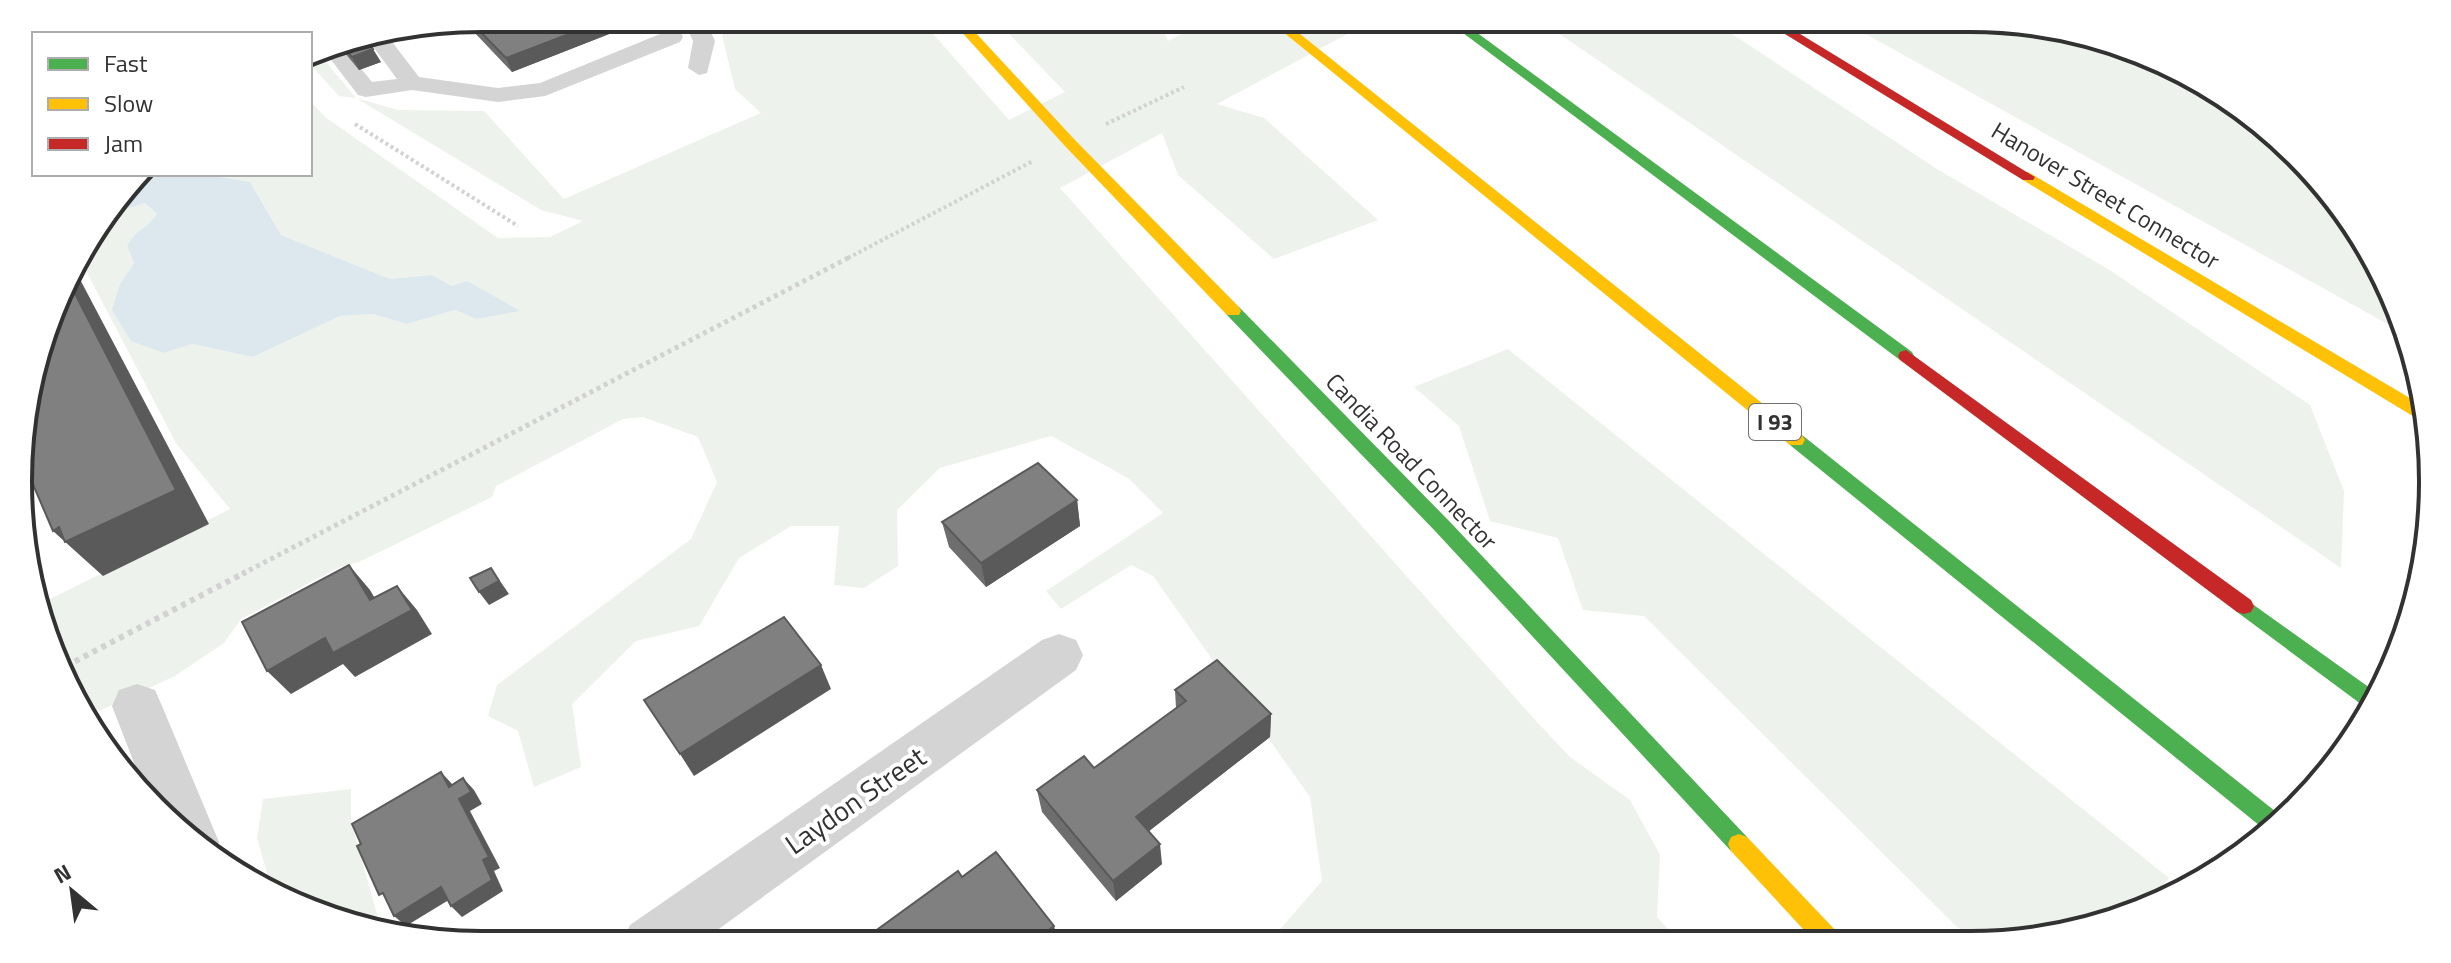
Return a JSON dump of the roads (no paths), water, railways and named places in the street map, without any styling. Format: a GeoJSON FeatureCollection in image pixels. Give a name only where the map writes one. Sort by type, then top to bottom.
{"type":"FeatureCollection","features":[{"type":"Feature","properties":{"kind":"main road","name":"Candia Road Connector"},"geometry":{"type":"LineString","coordinates":[[968,32],[1069,142],[1443,527],[1821,931]]}},
{"type":"Feature","properties":{"kind":"main road","name":"I 93"},"geometry":{"type":"LineString","coordinates":[[1289,32],[2267,818]]}},
{"type":"Feature","properties":{"kind":"main road"},"geometry":{"type":"LineString","coordinates":[[1468,32],[2365,696]]}},
{"type":"Feature","properties":{"kind":"main road","name":"Hanover Street Connector"},"geometry":{"type":"LineString","coordinates":[[1788,32],[2412,408]]}},
{"type":"Feature","properties":{"kind":"street","name":"Laydon Street"},"geometry":{"type":"LineString","coordinates":[[670,931],[1059,655]]}},
{"type":"Feature","properties":{"kind":"street"},"geometry":{"type":"LineString","coordinates":[[137,706],[181,815]]}},
{"type":"Feature","properties":{"kind":"lane"},"geometry":{"type":"LineString","coordinates":[[339,55],[366,90],[412,83],[498,95],[545,89],[672,37],[670,32]]}},
{"type":"Feature","properties":{"kind":"lane"},"geometry":{"type":"LineString","coordinates":[[699,68],[704,41],[700,32]]}},
{"type":"Feature","properties":{"kind":"lane"},"geometry":{"type":"LineString","coordinates":[[382,44],[412,83]]}}]}
